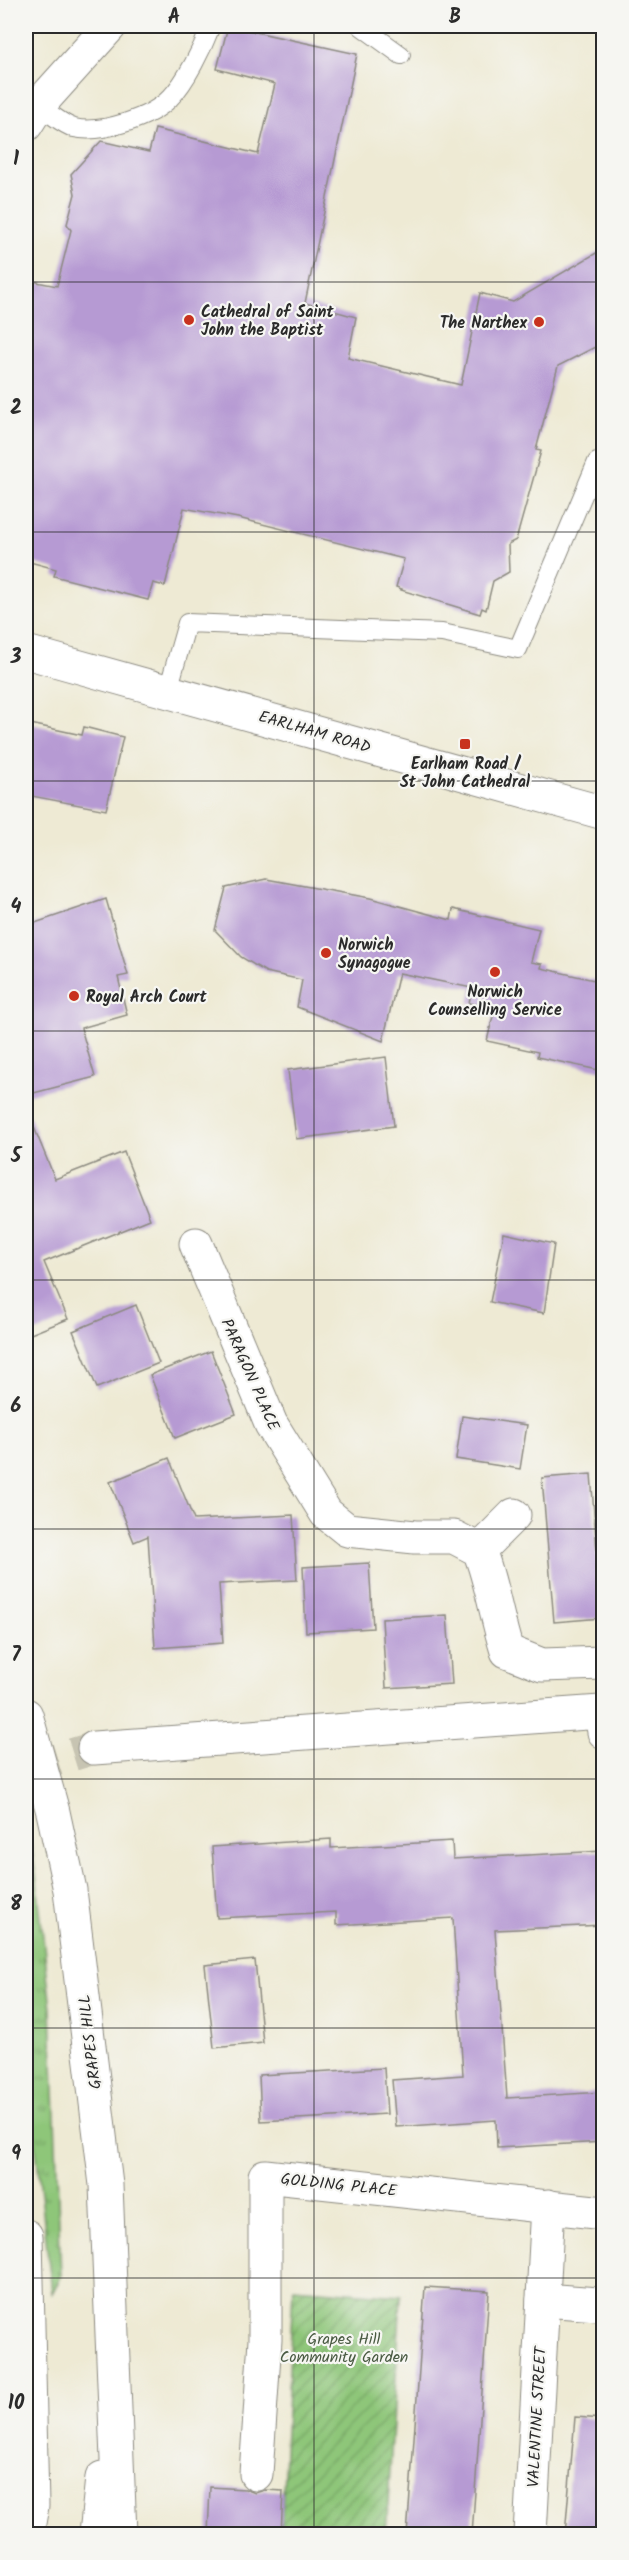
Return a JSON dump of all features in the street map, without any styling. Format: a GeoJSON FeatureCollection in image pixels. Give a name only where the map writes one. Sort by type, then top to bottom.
{"type":"FeatureCollection","features":[{"type":"Feature","properties":{"kind":"street"},"geometry":{"type":"LineString","coordinates":[[32,116],[110,26]]}},
{"type":"Feature","properties":{"kind":"street","name":"EARLHAM ROAD"},"geometry":{"type":"LineString","coordinates":[[26,652],[603,813]]}},
{"type":"Feature","properties":{"kind":"street","name":"PARAGON PLACE"},"geometry":{"type":"LineString","coordinates":[[196,1244],[271,1424],[326,1513],[346,1530],[415,1537],[454,1537],[479,1550]]}},
{"type":"Feature","properties":{"kind":"street"},"geometry":{"type":"LineString","coordinates":[[514,1515],[479,1550],[490,1579],[496,1618],[507,1651],[542,1665],[603,1663]]}},
{"type":"Feature","properties":{"kind":"street"},"geometry":{"type":"LineString","coordinates":[[94,1748],[601,1712],[603,1732]]}},
{"type":"Feature","properties":{"kind":"street","name":"GRAPES HILL"},"geometry":{"type":"LineString","coordinates":[[26,1715],[54,1817],[70,1890],[106,2185],[120,2535]]}},
{"type":"Feature","properties":{"kind":"street","name":"GOLDING PLACE"},"geometry":{"type":"LineString","coordinates":[[256,2474],[265,2340],[265,2176],[603,2212]]}},
{"type":"Feature","properties":{"kind":"street","name":"VALENTINE STREET"},"geometry":{"type":"LineString","coordinates":[[530,2535],[548,2206]]}},
{"type":"Feature","properties":{"kind":"street"},"geometry":{"type":"LineString","coordinates":[[26,2236],[32,2506],[27,2535]]}},
{"type":"Feature","properties":{"kind":"street"},"geometry":{"type":"LineString","coordinates":[[543,2300],[598,2304]]}},
{"type":"Feature","properties":{"kind":"street","name":"GRAPES HILL"},"geometry":{"type":"LineString","coordinates":[[96,2535],[113,2375]]}},
{"type":"Feature","properties":{"kind":"lane"},"geometry":{"type":"LineString","coordinates":[[32,116],[74,128],[106,127],[138,119],[170,99],[202,49],[212,26]]}},
{"type":"Feature","properties":{"kind":"lane"},"geometry":{"type":"LineString","coordinates":[[361,26],[401,55]]}},
{"type":"Feature","properties":{"kind":"lane"},"geometry":{"type":"LineString","coordinates":[[168,690],[187,623],[442,633],[518,649],[597,462]]}},
{"type":"Feature","properties":{"kind":"green space"},"geometry":{"type":"Polygon","coordinates":[[[26,1815],[37,1883],[51,2009],[61,2277],[52,2293],[26,2060],[26,1815]]]}},
{"type":"Feature","properties":{"kind":"green space","name":"Grapes Hill Community Garden"},"geometry":{"type":"Polygon","coordinates":[[[293,2288],[401,2296],[386,2534],[281,2534],[293,2288]]]}},
{"type":"Feature","properties":{"kind":"building","name":"Cathedral of Saint John the Baptist"},"geometry":{"type":"Polygon","coordinates":[[[228,26],[357,54],[305,303],[356,317],[348,358],[461,385],[480,293],[513,302],[603,249],[603,343],[558,366],[536,450],[541,451],[516,540],[508,544],[509,572],[493,581],[486,610],[482,608],[480,614],[396,587],[404,559],[238,518],[184,508],[165,586],[153,583],[148,600],[54,576],[56,569],[26,561],[26,280],[57,286],[71,230],[67,224],[75,194],[71,174],[101,141],[149,152],[155,129],[258,154],[275,84],[217,69],[228,26]]]}},
{"type":"Feature","properties":{"kind":"building"},"geometry":{"type":"Polygon","coordinates":[[[26,723],[82,735],[84,727],[123,737],[106,810],[26,795],[26,723]]]}},
{"type":"Feature","properties":{"kind":"building"},"geometry":{"type":"Polygon","coordinates":[[[266,879],[370,898],[451,920],[453,909],[539,929],[531,962],[542,964],[541,968],[603,982],[603,1071],[537,1057],[538,1052],[487,1041],[495,1008],[469,1003],[472,988],[399,973],[383,1041],[297,1007],[302,980],[266,972],[241,957],[215,930],[226,888],[266,879]]]}},
{"type":"Feature","properties":{"kind":"building","name":"Royal Arch Court"},"geometry":{"type":"Polygon","coordinates":[[[106,899],[128,975],[118,977],[127,1015],[81,1028],[95,1077],[26,1095],[26,926],[106,899]]]}},
{"type":"Feature","properties":{"kind":"building"},"geometry":{"type":"Polygon","coordinates":[[[386,1057],[394,1126],[296,1139],[288,1070],[386,1057]]]}},
{"type":"Feature","properties":{"kind":"building"},"geometry":{"type":"Polygon","coordinates":[[[26,1110],[55,1179],[124,1152],[150,1219],[44,1262],[68,1319],[26,1336],[26,1110]]]}},
{"type":"Feature","properties":{"kind":"building"},"geometry":{"type":"Polygon","coordinates":[[[504,1233],[554,1244],[544,1313],[490,1302],[504,1233]]]}},
{"type":"Feature","properties":{"kind":"building"},"geometry":{"type":"Polygon","coordinates":[[[136,1305],[159,1363],[97,1388],[73,1331],[136,1305]]]}},
{"type":"Feature","properties":{"kind":"building"},"geometry":{"type":"Polygon","coordinates":[[[211,1351],[236,1414],[175,1438],[150,1375],[211,1351]]]}},
{"type":"Feature","properties":{"kind":"building"},"geometry":{"type":"Polygon","coordinates":[[[462,1416],[527,1425],[520,1469],[456,1459],[462,1416]]]}},
{"type":"Feature","properties":{"kind":"building"},"geometry":{"type":"Polygon","coordinates":[[[169,1458],[194,1520],[293,1515],[297,1580],[219,1584],[223,1643],[155,1648],[148,1536],[134,1542],[110,1482],[169,1458]]]}},
{"type":"Feature","properties":{"kind":"building"},"geometry":{"type":"Polygon","coordinates":[[[591,1474],[602,1618],[554,1622],[542,1478],[591,1474]]]}},
{"type":"Feature","properties":{"kind":"building"},"geometry":{"type":"Polygon","coordinates":[[[369,1563],[373,1628],[306,1632],[303,1567],[369,1563]]]}},
{"type":"Feature","properties":{"kind":"building"},"geometry":{"type":"Polygon","coordinates":[[[447,1615],[452,1684],[386,1688],[382,1619],[447,1615]]]}},
{"type":"Feature","properties":{"kind":"building"},"geometry":{"type":"Polygon","coordinates":[[[331,1839],[331,1848],[452,1841],[453,1859],[603,1851],[603,1925],[495,1930],[507,2098],[603,2092],[603,2142],[497,2148],[496,2120],[396,2127],[392,2080],[463,2075],[453,1918],[336,1925],[336,1912],[217,1918],[212,1847],[331,1839]]]}},
{"type":"Feature","properties":{"kind":"building"},"geometry":{"type":"Polygon","coordinates":[[[255,1960],[263,2043],[214,2048],[205,1965],[255,1960]]]}},
{"type":"Feature","properties":{"kind":"building"},"geometry":{"type":"Polygon","coordinates":[[[384,2068],[387,2114],[261,2121],[259,2075],[384,2068]]]}},
{"type":"Feature","properties":{"kind":"building"},"geometry":{"type":"Polygon","coordinates":[[[425,2287],[489,2291],[472,2535],[407,2535],[425,2287]]]}},
{"type":"Feature","properties":{"kind":"building"},"geometry":{"type":"Polygon","coordinates":[[[575,2417],[603,2419],[603,2535],[565,2535],[575,2417]]]}},
{"type":"Feature","properties":{"kind":"building"},"geometry":{"type":"Polygon","coordinates":[[[210,2487],[245,2489],[255,2493],[265,2490],[283,2491],[281,2535],[208,2535],[210,2487]]]}},
{"type":"Feature","properties":{"kind":"tunnel"},"geometry":{"type":"LineString","coordinates":[[26,1769],[94,1748]]}},
{"type":"Feature","properties":{"kind":"place","name":"Cathedral of Saint John the Baptist"},"geometry":{"type":"Point","coordinates":[189,320]}},
{"type":"Feature","properties":{"kind":"place","name":"The Narthex"},"geometry":{"type":"Point","coordinates":[539,322]}},
{"type":"Feature","properties":{"kind":"place","name":"Earlham Road / St John Cathedral"},"geometry":{"type":"Point","coordinates":[465,744]}},
{"type":"Feature","properties":{"kind":"place","name":"Norwich Synagogue"},"geometry":{"type":"Point","coordinates":[326,953]}},
{"type":"Feature","properties":{"kind":"place","name":"Norwich Counselling Service"},"geometry":{"type":"Point","coordinates":[495,972]}},
{"type":"Feature","properties":{"kind":"place","name":"Royal Arch Court"},"geometry":{"type":"Point","coordinates":[74,996]}}]}
